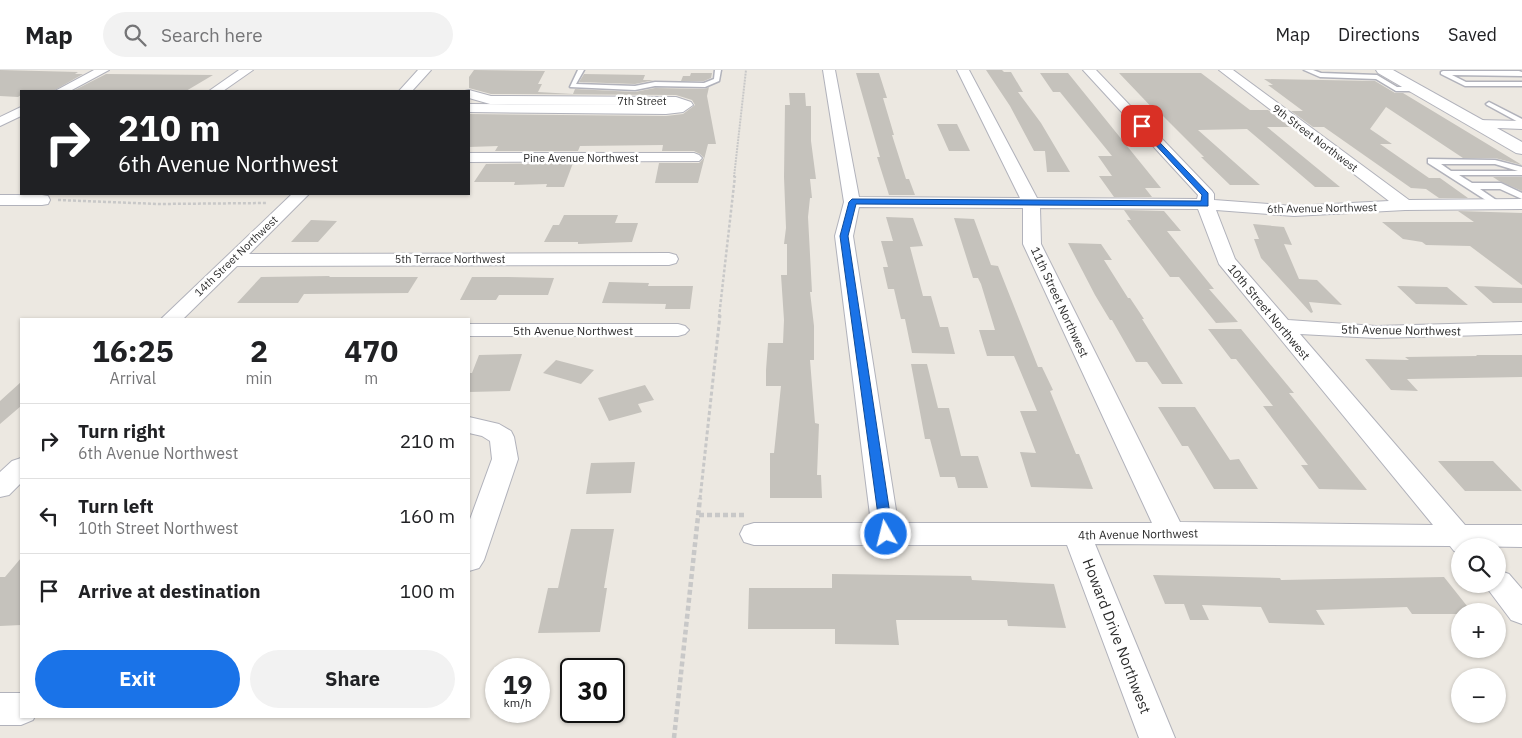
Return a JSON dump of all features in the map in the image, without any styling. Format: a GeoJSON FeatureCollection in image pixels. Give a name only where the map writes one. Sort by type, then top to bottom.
{"type":"FeatureCollection","features":[{"type":"Feature","properties":{"kind":"main road"},"geometry":{"type":"LineString","coordinates":[[1385,74],[1416,89],[1522,149]]}},
{"type":"Feature","properties":{"kind":"street"},"geometry":{"type":"LineString","coordinates":[[63,90],[103,70]]}},
{"type":"Feature","properties":{"kind":"street"},"geometry":{"type":"LineString","coordinates":[[217,90],[247,70]]}},
{"type":"Feature","properties":{"kind":"street"},"geometry":{"type":"LineString","coordinates":[[406,90],[425,70]]}},
{"type":"Feature","properties":{"kind":"street"},"geometry":{"type":"LineString","coordinates":[[829,70],[852,202],[844,236],[886,534]]}},
{"type":"Feature","properties":{"kind":"street","name":"11th Street Northwest"},"geometry":{"type":"LineString","coordinates":[[963,70],[1031,202],[1032,244],[1171,533]]}},
{"type":"Feature","properties":{"kind":"street","name":"10th Street Northwest"},"geometry":{"type":"LineString","coordinates":[[1089,70],[1206,194],[1205,204],[1226,260],[1460,538]]}},
{"type":"Feature","properties":{"kind":"street","name":"9th Street Northwest"},"geometry":{"type":"LineString","coordinates":[[1225,70],[1405,205]]}},
{"type":"Feature","properties":{"kind":"street","name":"7th Street"},"geometry":{"type":"LineString","coordinates":[[470,94],[490,100],[676,101],[686,106],[666,110],[470,108]]}},
{"type":"Feature","properties":{"kind":"street"},"geometry":{"type":"LineString","coordinates":[[0,122],[20,112]]}},
{"type":"Feature","properties":{"kind":"street"},"geometry":{"type":"LineString","coordinates":[[1477,124],[1519,125]]}},
{"type":"Feature","properties":{"kind":"street","name":"Pine Avenue Northwest"},"geometry":{"type":"LineString","coordinates":[[470,158],[694,158]]}},
{"type":"Feature","properties":{"kind":"street","name":"14th Street Northwest"},"geometry":{"type":"LineString","coordinates":[[172,318],[300,195]]}},
{"type":"Feature","properties":{"kind":"street"},"geometry":{"type":"LineString","coordinates":[[0,200],[42,200]]}},
{"type":"Feature","properties":{"kind":"street","name":"6th Avenue Northwest"},"geometry":{"type":"LineString","coordinates":[[852,202],[1205,204],[1294,211],[1405,205],[1522,204]]}},
{"type":"Feature","properties":{"kind":"street","name":"5th Terrace Northwest"},"geometry":{"type":"LineString","coordinates":[[232,260],[668,259]]}},
{"type":"Feature","properties":{"kind":"street","name":"5th Avenue Northwest"},"geometry":{"type":"LineString","coordinates":[[1280,326],[1376,332],[1522,328]]}},
{"type":"Feature","properties":{"kind":"street","name":"5th Avenue Northwest"},"geometry":{"type":"LineString","coordinates":[[470,330],[678,330]]}},
{"type":"Feature","properties":{"kind":"street"},"geometry":{"type":"LineString","coordinates":[[470,425],[490,430],[502,437],[505,459],[470,557]]}},
{"type":"Feature","properties":{"kind":"street"},"geometry":{"type":"LineString","coordinates":[[0,488],[20,468]]}},
{"type":"Feature","properties":{"kind":"street","name":"4th Avenue Northwest"},"geometry":{"type":"LineString","coordinates":[[754,534],[1171,533],[1451,541]]}},
{"type":"Feature","properties":{"kind":"street","name":"Howard Drive Northwest"},"geometry":{"type":"LineString","coordinates":[[1077,534],[1157,738]]}},
{"type":"Feature","properties":{"kind":"street","name":"4th Avenue Northwest"},"geometry":{"type":"LineString","coordinates":[[1498,538],[1522,536]]}},
{"type":"Feature","properties":{"kind":"street"},"geometry":{"type":"LineString","coordinates":[[1506,592],[1522,611]]}},
{"type":"Feature","properties":{"kind":"street"},"geometry":{"type":"LineString","coordinates":[[0,709],[20,709]]}},
{"type":"Feature","properties":{"kind":"lane"},"geometry":{"type":"LineString","coordinates":[[580,70],[572,86],[618,88],[635,88],[655,84],[714,83],[717,80],[718,70]]}},
{"type":"Feature","properties":{"kind":"lane"},"geometry":{"type":"LineString","coordinates":[[1307,70],[1320,75],[1385,74]]}},
{"type":"Feature","properties":{"kind":"lane"},"geometry":{"type":"LineString","coordinates":[[1522,74],[1510,71],[1444,73],[1465,84],[1522,84]]}},
{"type":"Feature","properties":{"kind":"lane"},"geometry":{"type":"LineString","coordinates":[[1489,104],[1519,125]]}},
{"type":"Feature","properties":{"kind":"lane"},"geometry":{"type":"LineString","coordinates":[[1498,204],[1431,161],[1495,162],[1522,171]]}},
{"type":"Feature","properties":{"kind":"lane"},"geometry":{"type":"LineString","coordinates":[[1450,173],[1522,171]]}},
{"type":"Feature","properties":{"kind":"lane"},"geometry":{"type":"LineString","coordinates":[[1471,186],[1501,186],[1522,196]]}},
{"type":"Feature","properties":{"kind":"path"},"geometry":{"type":"LineString","coordinates":[[674,738],[746,70]]}},
{"type":"Feature","properties":{"kind":"path"},"geometry":{"type":"LineString","coordinates":[[42,200],[159,204],[267,203]]}},
{"type":"Feature","properties":{"kind":"building"},"geometry":{"type":"Polygon","coordinates":[[[0,70],[78,72],[75,74],[83,74],[55,90],[20,90],[20,96],[18,97],[0,96],[0,70]]]}},
{"type":"Feature","properties":{"kind":"building"},"geometry":{"type":"Polygon","coordinates":[[[474,70],[545,71],[538,84],[542,84],[538,92],[573,94],[575,89],[635,92],[655,88],[705,89],[709,87],[707,96],[716,144],[708,144],[698,183],[655,183],[659,163],[699,163],[704,158],[694,151],[662,151],[663,145],[580,146],[578,151],[495,151],[498,146],[470,147],[470,114],[666,116],[683,114],[695,105],[692,100],[676,95],[491,94],[469,88],[469,77],[474,70]]]}},
{"type":"Feature","properties":{"kind":"building"},"geometry":{"type":"Polygon","coordinates":[[[986,70],[1011,72],[1023,92],[1018,92],[1041,123],[1070,172],[1047,172],[1045,151],[1034,151],[1010,106],[986,70]]]}},
{"type":"Feature","properties":{"kind":"building"},"geometry":{"type":"Polygon","coordinates":[[[691,73],[712,73],[711,78],[704,81],[681,81],[683,76],[690,76],[691,73]]]}},
{"type":"Feature","properties":{"kind":"building"},"geometry":{"type":"Polygon","coordinates":[[[856,73],[879,73],[887,98],[883,98],[894,135],[892,135],[906,179],[909,179],[915,195],[889,195],[877,157],[880,157],[856,73]]]}},
{"type":"Feature","properties":{"kind":"building"},"geometry":{"type":"Polygon","coordinates":[[[1040,73],[1068,73],[1161,188],[1145,188],[1152,197],[1114,197],[1099,176],[1112,176],[1098,156],[1112,156],[1060,92],[1053,92],[1040,73]]]}},
{"type":"Feature","properties":{"kind":"building"},"geometry":{"type":"Polygon","coordinates":[[[1119,73],[1201,73],[1250,110],[1268,110],[1290,127],[1267,127],[1340,187],[1315,187],[1247,129],[1198,130],[1260,185],[1230,185],[1119,73]]]}},
{"type":"Feature","properties":{"kind":"building"},"geometry":{"type":"Polygon","coordinates":[[[106,74],[213,75],[188,90],[75,90],[106,74]]]}},
{"type":"Feature","properties":{"kind":"building"},"geometry":{"type":"Polygon","coordinates":[[[584,74],[645,75],[643,80],[654,80],[635,84],[579,82],[584,74]]]}},
{"type":"Feature","properties":{"kind":"building"},"geometry":{"type":"Polygon","coordinates":[[[1264,79],[1375,81],[1395,93],[1403,93],[1522,165],[1495,158],[1463,158],[1386,107],[1370,129],[1392,144],[1380,144],[1429,178],[1440,178],[1468,198],[1439,198],[1426,189],[1411,188],[1324,127],[1313,127],[1291,111],[1303,111],[1268,85],[1273,85],[1264,79]]]}},
{"type":"Feature","properties":{"kind":"building"},"geometry":{"type":"Polygon","coordinates":[[[789,93],[805,93],[806,106],[811,106],[811,141],[816,179],[810,179],[812,198],[810,198],[808,217],[812,292],[810,292],[814,326],[814,360],[810,360],[815,423],[819,424],[817,475],[821,475],[822,498],[770,498],[770,453],[774,453],[781,386],[766,386],[766,370],[768,343],[783,343],[784,320],[781,275],[787,275],[787,244],[784,244],[786,228],[784,177],[785,105],[790,105],[789,93]]]}},
{"type":"Feature","properties":{"kind":"building"},"geometry":{"type":"Polygon","coordinates":[[[937,124],[957,124],[970,151],[949,151],[937,124]]]}},
{"type":"Feature","properties":{"kind":"building"},"geometry":{"type":"Polygon","coordinates":[[[573,163],[564,187],[546,187],[547,184],[514,185],[515,182],[474,182],[486,164],[573,163]]]}},
{"type":"Feature","properties":{"kind":"building"},"geometry":{"type":"Polygon","coordinates":[[[1493,177],[1522,177],[1522,191],[1499,181],[1493,177]]]}},
{"type":"Feature","properties":{"kind":"building"},"geometry":{"type":"Polygon","coordinates":[[[1124,210],[1164,211],[1181,231],[1167,231],[1214,289],[1209,289],[1238,322],[1216,323],[1179,277],[1170,277],[1127,220],[1131,220],[1124,210]]]}},
{"type":"Feature","properties":{"kind":"building"},"geometry":{"type":"Polygon","coordinates":[[[1458,211],[1522,213],[1522,285],[1470,246],[1426,245],[1422,242],[1403,239],[1382,222],[1474,222],[1458,211]]]}},
{"type":"Feature","properties":{"kind":"building"},"geometry":{"type":"Polygon","coordinates":[[[564,215],[618,215],[615,223],[638,223],[632,242],[578,244],[578,242],[544,242],[553,225],[559,225],[564,215]]]}},
{"type":"Feature","properties":{"kind":"building"},"geometry":{"type":"Polygon","coordinates":[[[886,217],[913,218],[923,246],[910,247],[923,296],[931,296],[940,327],[948,327],[955,354],[912,353],[905,319],[901,319],[894,289],[888,289],[883,267],[888,267],[881,241],[893,241],[886,217]]]}},
{"type":"Feature","properties":{"kind":"building"},"geometry":{"type":"Polygon","coordinates":[[[954,218],[974,219],[991,265],[998,266],[1038,367],[1042,367],[1053,390],[1050,391],[1076,454],[1079,454],[1093,489],[1031,487],[1020,452],[1036,453],[1020,411],[1037,411],[1014,356],[987,356],[979,330],[995,330],[981,284],[978,278],[973,278],[954,218]]]}},
{"type":"Feature","properties":{"kind":"building"},"geometry":{"type":"Polygon","coordinates":[[[311,220],[337,221],[318,242],[291,242],[311,220]]]}},
{"type":"Feature","properties":{"kind":"building"},"geometry":{"type":"Polygon","coordinates":[[[1253,224],[1284,227],[1292,245],[1284,244],[1299,279],[1317,280],[1342,305],[1309,302],[1313,312],[1311,313],[1261,258],[1254,239],[1259,239],[1253,224]]]}},
{"type":"Feature","properties":{"kind":"building"},"geometry":{"type":"Polygon","coordinates":[[[1068,243],[1101,244],[1112,260],[1104,260],[1144,319],[1142,319],[1183,384],[1162,384],[1147,362],[1136,362],[1095,295],[1068,243]]]}},
{"type":"Feature","properties":{"kind":"building"},"geometry":{"type":"Polygon","coordinates":[[[261,277],[418,277],[408,293],[304,294],[298,303],[237,303],[261,277]]]}},
{"type":"Feature","properties":{"kind":"building"},"geometry":{"type":"Polygon","coordinates":[[[472,277],[554,278],[548,295],[499,295],[496,300],[460,300],[472,277]]]}},
{"type":"Feature","properties":{"kind":"building"},"geometry":{"type":"Polygon","coordinates":[[[609,282],[649,283],[648,286],[693,286],[690,309],[665,309],[666,304],[602,303],[609,282]]]}},
{"type":"Feature","properties":{"kind":"building"},"geometry":{"type":"Polygon","coordinates":[[[1397,286],[1447,287],[1468,305],[1416,304],[1397,286]]]}},
{"type":"Feature","properties":{"kind":"building"},"geometry":{"type":"Polygon","coordinates":[[[1474,286],[1522,288],[1522,303],[1493,303],[1474,286]]]}},
{"type":"Feature","properties":{"kind":"building"},"geometry":{"type":"Polygon","coordinates":[[[1208,329],[1241,329],[1294,393],[1289,393],[1367,490],[1319,489],[1301,465],[1308,465],[1263,406],[1273,406],[1236,359],[1231,359],[1208,329]]]}},
{"type":"Feature","properties":{"kind":"building"},"geometry":{"type":"Polygon","coordinates":[[[522,354],[510,391],[470,392],[470,373],[472,373],[479,355],[522,354]]]}},
{"type":"Feature","properties":{"kind":"building"},"geometry":{"type":"Polygon","coordinates":[[[1522,355],[1522,377],[1407,379],[1418,391],[1391,390],[1365,359],[1409,360],[1405,357],[1522,355]]]}},
{"type":"Feature","properties":{"kind":"building"},"geometry":{"type":"Polygon","coordinates":[[[556,360],[594,370],[581,384],[543,373],[556,360]]]}},
{"type":"Feature","properties":{"kind":"building"},"geometry":{"type":"Polygon","coordinates":[[[911,364],[927,364],[938,408],[949,408],[961,456],[978,456],[988,488],[958,488],[955,477],[940,477],[930,439],[925,439],[911,364]]]}},
{"type":"Feature","properties":{"kind":"building"},"geometry":{"type":"Polygon","coordinates":[[[20,383],[20,407],[0,424],[0,401],[20,383]]]}},
{"type":"Feature","properties":{"kind":"building"},"geometry":{"type":"Polygon","coordinates":[[[645,385],[654,400],[638,404],[642,412],[609,421],[598,398],[645,385]]]}},
{"type":"Feature","properties":{"kind":"building"},"geometry":{"type":"Polygon","coordinates":[[[1158,407],[1195,407],[1230,460],[1239,459],[1258,489],[1214,489],[1188,446],[1182,446],[1158,407]]]}},
{"type":"Feature","properties":{"kind":"building"},"geometry":{"type":"Polygon","coordinates":[[[1438,461],[1493,461],[1522,491],[1465,491],[1438,461]]]}},
{"type":"Feature","properties":{"kind":"building"},"geometry":{"type":"Polygon","coordinates":[[[635,462],[631,493],[586,494],[591,463],[635,462]]]}},
{"type":"Feature","properties":{"kind":"building"},"geometry":{"type":"Polygon","coordinates":[[[571,529],[614,529],[604,588],[607,588],[600,632],[538,633],[548,588],[558,588],[571,529]]]}},
{"type":"Feature","properties":{"kind":"building"},"geometry":{"type":"Polygon","coordinates":[[[20,559],[20,625],[0,626],[0,577],[5,577],[20,559]]]}},
{"type":"Feature","properties":{"kind":"building"},"geometry":{"type":"Polygon","coordinates":[[[832,574],[971,576],[972,580],[1054,584],[1066,628],[1008,626],[1007,620],[896,620],[899,645],[835,644],[835,629],[748,629],[749,588],[832,588],[832,574]]]}},
{"type":"Feature","properties":{"kind":"building"},"geometry":{"type":"Polygon","coordinates":[[[1153,575],[1280,578],[1281,580],[1444,577],[1451,586],[1451,593],[1457,593],[1465,603],[1451,603],[1451,614],[1412,614],[1407,607],[1316,610],[1325,625],[1269,623],[1261,607],[1202,605],[1209,620],[1190,620],[1184,604],[1165,604],[1153,575]]]}},
{"type":"Feature","properties":{"kind":"route"},"geometry":{"type":"LineString","coordinates":[[886,534],[844,236],[852,202],[1205,204],[1206,194],[1142,126]]}}]}
